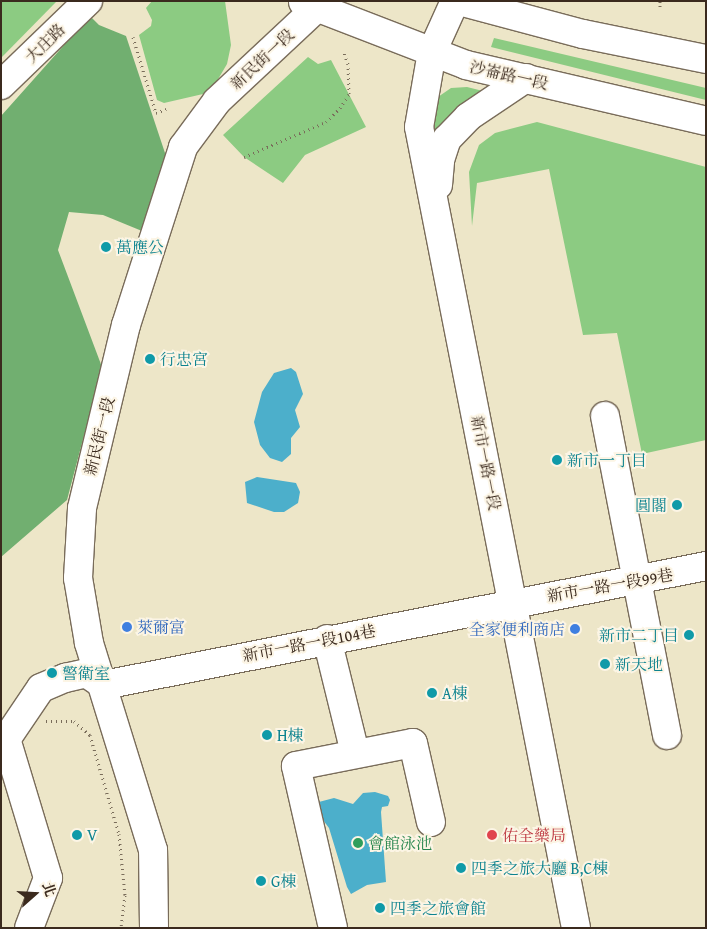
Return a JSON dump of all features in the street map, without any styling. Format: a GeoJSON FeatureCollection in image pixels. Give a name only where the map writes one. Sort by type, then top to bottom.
{"type":"FeatureCollection","features":[{"type":"Feature","properties":{"kind":"street","name":"大庄路"},"geometry":{"type":"LineString","coordinates":[[1,85],[88,1]]}},
{"type":"Feature","properties":{"kind":"street","name":"新市一路一段"},"geometry":{"type":"LineString","coordinates":[[454,1],[432,52],[419,127],[437,211],[576,928]]}},
{"type":"Feature","properties":{"kind":"street"},"geometry":{"type":"LineString","coordinates":[[459,1],[583,34],[706,59]]}},
{"type":"Feature","properties":{"kind":"street","name":"沙崙路一段"},"geometry":{"type":"LineString","coordinates":[[315,3],[466,66],[526,78],[706,121]]}},
{"type":"Feature","properties":{"kind":"street","name":"新民街一段"},"geometry":{"type":"LineString","coordinates":[[154,928],[153,850],[104,685],[89,643],[78,578],[82,508],[126,325],[164,199],[183,147],[217,101],[315,3]]}},
{"type":"Feature","properties":{"kind":"street"},"geometry":{"type":"LineString","coordinates":[[437,211],[440,160],[448,139],[468,117],[526,78]]}},
{"type":"Feature","properties":{"kind":"street"},"geometry":{"type":"LineString","coordinates":[[605,416],[667,735]]}},
{"type":"Feature","properties":{"kind":"street","name":"新市一路一段99巷"},"geometry":{"type":"LineString","coordinates":[[513,602],[706,566]]}},
{"type":"Feature","properties":{"kind":"street","name":"新市一路一段104巷"},"geometry":{"type":"LineString","coordinates":[[104,685],[327,638],[513,602]]}},
{"type":"Feature","properties":{"kind":"street"},"geometry":{"type":"LineString","coordinates":[[327,638],[355,753]]}},
{"type":"Feature","properties":{"kind":"street"},"geometry":{"type":"LineString","coordinates":[[29,928],[48,878],[8,739],[41,688],[86,673],[104,685]]}},
{"type":"Feature","properties":{"kind":"street"},"geometry":{"type":"LineString","coordinates":[[333,928],[296,766],[413,743],[431,822]]}},
{"type":"Feature","properties":{"kind":"path"},"geometry":{"type":"LineString","coordinates":[[660,1],[660,8]]}},
{"type":"Feature","properties":{"kind":"path"},"geometry":{"type":"LineString","coordinates":[[133,37],[156,113],[166,109]]}},
{"type":"Feature","properties":{"kind":"path"},"geometry":{"type":"LineString","coordinates":[[244,157],[326,122],[340,108],[349,94],[348,64],[344,53]]}},
{"type":"Feature","properties":{"kind":"path"},"geometry":{"type":"LineString","coordinates":[[8,739],[47,721],[74,720],[90,735],[119,834],[124,895],[121,928]]}},
{"type":"Feature","properties":{"kind":"green space"},"geometry":{"type":"Polygon","coordinates":[[[1,1],[57,1],[1,58],[1,1]]]}},
{"type":"Feature","properties":{"kind":"green space"},"geometry":{"type":"Polygon","coordinates":[[[152,1],[225,1],[231,45],[227,64],[217,81],[203,94],[164,103],[157,100],[139,35],[151,26],[152,20],[146,8],[152,1]]]}},
{"type":"Feature","properties":{"kind":"green space"},"geometry":{"type":"Polygon","coordinates":[[[90,16],[99,25],[126,36],[167,159],[142,231],[103,215],[69,212],[58,250],[102,367],[67,500],[1,557],[1,116],[90,16]]]}},
{"type":"Feature","properties":{"kind":"green space"},"geometry":{"type":"Polygon","coordinates":[[[494,38],[706,88],[706,100],[491,47],[494,38]]]}},
{"type":"Feature","properties":{"kind":"green space"},"geometry":{"type":"Polygon","coordinates":[[[308,57],[318,64],[331,60],[366,127],[305,155],[283,183],[244,157],[223,135],[308,57]]]}},
{"type":"Feature","properties":{"kind":"green space"},"geometry":{"type":"Polygon","coordinates":[[[467,87],[483,91],[437,142],[432,112],[438,97],[451,88],[467,87]]]}},
{"type":"Feature","properties":{"kind":"green space"},"geometry":{"type":"Polygon","coordinates":[[[537,122],[706,167],[706,440],[642,454],[617,333],[583,335],[549,169],[477,183],[472,226],[469,172],[479,145],[495,133],[537,122]]]}},
{"type":"Feature","properties":{"kind":"water"},"geometry":{"type":"Polygon","coordinates":[[[291,368],[296,372],[303,394],[295,410],[300,427],[291,438],[291,454],[282,462],[270,458],[260,445],[254,422],[262,392],[274,373],[291,368]]]}},
{"type":"Feature","properties":{"kind":"water"},"geometry":{"type":"Polygon","coordinates":[[[257,477],[296,483],[300,492],[298,503],[284,512],[274,512],[247,503],[245,482],[257,477]]]}},
{"type":"Feature","properties":{"kind":"water","name":"會館泳池"},"geometry":{"type":"Polygon","coordinates":[[[375,792],[388,796],[390,800],[388,806],[382,807],[381,812],[386,882],[367,885],[351,894],[347,887],[329,828],[323,820],[314,818],[315,803],[334,798],[353,804],[363,793],[375,792]]]}},
{"type":"Feature","properties":{"kind":"place","name":"萬應公"},"geometry":{"type":"Point","coordinates":[106,247]}},
{"type":"Feature","properties":{"kind":"place","name":"行忠宮"},"geometry":{"type":"Point","coordinates":[150,359]}},
{"type":"Feature","properties":{"kind":"place","name":"新市一丁目"},"geometry":{"type":"Point","coordinates":[557,460]}},
{"type":"Feature","properties":{"kind":"place","name":"圓閣"},"geometry":{"type":"Point","coordinates":[677,505]}},
{"type":"Feature","properties":{"kind":"place","name":"萊爾富"},"geometry":{"type":"Point","coordinates":[127,627]}},
{"type":"Feature","properties":{"kind":"place","name":"全家便利商店"},"geometry":{"type":"Point","coordinates":[575,629]}},
{"type":"Feature","properties":{"kind":"place","name":"新市二丁目"},"geometry":{"type":"Point","coordinates":[689,635]}},
{"type":"Feature","properties":{"kind":"place","name":"新天地"},"geometry":{"type":"Point","coordinates":[605,664]}},
{"type":"Feature","properties":{"kind":"place","name":"警衛室"},"geometry":{"type":"Point","coordinates":[52,673]}},
{"type":"Feature","properties":{"kind":"place","name":"A棟"},"geometry":{"type":"Point","coordinates":[432,693]}},
{"type":"Feature","properties":{"kind":"place","name":"H棟"},"geometry":{"type":"Point","coordinates":[267,735]}},
{"type":"Feature","properties":{"kind":"place","name":"V"},"geometry":{"type":"Point","coordinates":[77,835]}},
{"type":"Feature","properties":{"kind":"place","name":"佑全藥局"},"geometry":{"type":"Point","coordinates":[492,835]}},
{"type":"Feature","properties":{"kind":"place","name":"會館泳池"},"geometry":{"type":"Point","coordinates":[358,843]}},
{"type":"Feature","properties":{"kind":"place","name":"四季之旅大廳 B,C棟"},"geometry":{"type":"Point","coordinates":[461,868]}},
{"type":"Feature","properties":{"kind":"place","name":"G棟"},"geometry":{"type":"Point","coordinates":[261,881]}},
{"type":"Feature","properties":{"kind":"place","name":"四季之旅會館"},"geometry":{"type":"Point","coordinates":[380,908]}}]}
